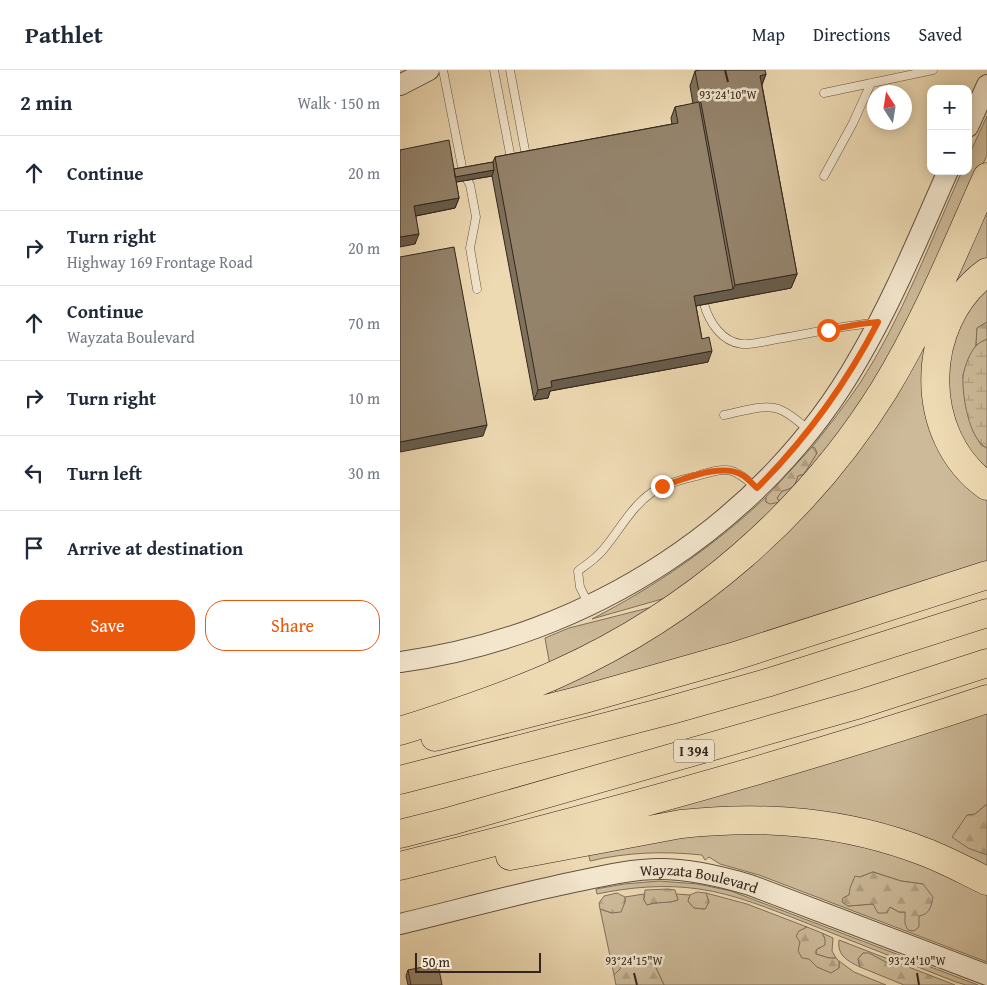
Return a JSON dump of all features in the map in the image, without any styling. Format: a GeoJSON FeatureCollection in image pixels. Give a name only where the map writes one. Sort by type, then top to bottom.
{"type":"FeatureCollection","features":[{"type":"Feature","properties":{"kind":"highway"},"geometry":{"type":"LineString","coordinates":[[400,732],[505,695],[558,674],[590,658],[658,620],[742,556],[769,532],[823,473],[883,391],[916,332],[987,177]]}},
{"type":"Feature","properties":{"kind":"highway"},"geometry":{"type":"LineString","coordinates":[[987,272],[968,288],[948,320],[940,338],[934,372],[936,402],[949,438],[960,459],[987,486]]}},
{"type":"Feature","properties":{"kind":"highway"},"geometry":{"type":"LineString","coordinates":[[400,746],[581,700],[732,657],[987,575]]}},
{"type":"Feature","properties":{"kind":"highway"},"geometry":{"type":"LineString","coordinates":[[400,780],[770,682],[987,613]]}},
{"type":"Feature","properties":{"kind":"highway","name":"I 394"},"geometry":{"type":"LineString","coordinates":[[400,834],[860,704],[987,663]]}},
{"type":"Feature","properties":{"kind":"highway"},"geometry":{"type":"LineString","coordinates":[[400,866],[696,788],[821,752],[987,699]]}},
{"type":"Feature","properties":{"kind":"highway"},"geometry":{"type":"LineString","coordinates":[[400,874],[681,824],[766,819],[826,825],[878,836],[926,852],[987,881]]}},
{"type":"Feature","properties":{"kind":"street"},"geometry":{"type":"LineString","coordinates":[[400,85],[430,70]]}},
{"type":"Feature","properties":{"kind":"street"},"geometry":{"type":"LineString","coordinates":[[972,118],[987,85]]}},
{"type":"Feature","properties":{"kind":"street"},"geometry":{"type":"LineString","coordinates":[[400,662],[455,653],[488,644],[525,632],[589,606],[635,582],[679,554],[724,518],[779,466],[827,407],[859,359],[946,175]]}},
{"type":"Feature","properties":{"kind":"street","name":"Wayzata Boulevard"},"geometry":{"type":"LineString","coordinates":[[400,924],[555,886],[618,873],[653,869],[686,870],[711,874],[750,885],[987,975]]}},
{"type":"Feature","properties":{"kind":"lane"},"geometry":{"type":"LineString","coordinates":[[443,70],[463,172],[470,185],[476,218],[470,248],[477,289]]}},
{"type":"Feature","properties":{"kind":"lane"},"geometry":{"type":"LineString","coordinates":[[494,70],[512,164]]}},
{"type":"Feature","properties":{"kind":"lane"},"geometry":{"type":"LineString","coordinates":[[510,70],[527,161]]}},
{"type":"Feature","properties":{"kind":"lane"},"geometry":{"type":"LineString","coordinates":[[824,93],[933,70]]}},
{"type":"Feature","properties":{"kind":"lane"},"geometry":{"type":"LineString","coordinates":[[824,176],[853,123],[871,83]]}},
{"type":"Feature","properties":{"kind":"lane"},"geometry":{"type":"LineString","coordinates":[[704,304],[708,317],[719,333],[742,344],[878,322]]}},
{"type":"Feature","properties":{"kind":"lane"},"geometry":{"type":"LineString","coordinates":[[724,415],[776,408],[785,412],[809,430]]}},
{"type":"Feature","properties":{"kind":"lane"},"geometry":{"type":"LineString","coordinates":[[589,606],[580,587],[578,571],[601,552],[635,509],[650,494],[662,486],[712,471],[726,469],[742,474],[757,488]]}},
{"type":"Feature","properties":{"kind":"green space"},"geometry":{"type":"Polygon","coordinates":[[[987,116],[987,155],[941,255],[867,399],[777,510],[676,595],[592,619],[639,593],[684,564],[726,532],[766,497],[766,502],[780,502],[777,498],[782,491],[793,487],[798,476],[804,474],[817,453],[815,448],[812,447],[860,383],[889,333],[915,279],[960,175],[972,175],[972,148],[987,116]]]}},
{"type":"Feature","properties":{"kind":"green space"},"geometry":{"type":"Polygon","coordinates":[[[987,193],[987,263],[928,360],[987,497],[987,563],[801,624],[556,693],[554,682],[787,524],[987,193]]]}},
{"type":"Feature","properties":{"kind":"green space"},"geometry":{"type":"Polygon","coordinates":[[[987,282],[987,322],[977,328],[976,345],[963,375],[964,393],[973,431],[981,445],[987,448],[987,476],[952,428],[944,355],[976,292],[987,282]]]}},
{"type":"Feature","properties":{"kind":"green space"},"geometry":{"type":"Polygon","coordinates":[[[987,322],[987,339],[976,345],[977,328],[987,322]]]}},
{"type":"Feature","properties":{"kind":"green space"},"geometry":{"type":"Polygon","coordinates":[[[987,339],[987,448],[981,443],[971,427],[965,405],[963,377],[972,351],[978,344],[987,339]]]}},
{"type":"Feature","properties":{"kind":"green space"},"geometry":{"type":"Polygon","coordinates":[[[812,447],[817,453],[804,474],[798,476],[793,487],[782,491],[777,498],[780,502],[770,504],[766,502],[766,497],[812,447]]]}},
{"type":"Feature","properties":{"kind":"green space"},"geometry":{"type":"Polygon","coordinates":[[[664,604],[550,666],[545,638],[569,628],[664,604]]]}},
{"type":"Feature","properties":{"kind":"green space"},"geometry":{"type":"Polygon","coordinates":[[[987,712],[987,804],[975,814],[987,855],[987,872],[929,846],[651,821],[649,813],[987,712]]]}},
{"type":"Feature","properties":{"kind":"green space"},"geometry":{"type":"Polygon","coordinates":[[[987,804],[987,855],[968,848],[952,837],[967,815],[975,814],[987,804]]]}},
{"type":"Feature","properties":{"kind":"green space"},"geometry":{"type":"Polygon","coordinates":[[[716,825],[879,844],[987,890],[987,962],[759,875],[720,864],[709,857],[705,860],[702,855],[646,853],[590,861],[587,847],[716,825]],[[873,872],[860,877],[849,895],[843,898],[848,906],[873,904],[919,916],[923,884],[901,881],[873,872]]]}},
{"type":"Feature","properties":{"kind":"green space"},"geometry":{"type":"Polygon","coordinates":[[[873,872],[901,881],[923,884],[933,897],[931,907],[928,912],[919,916],[919,927],[914,931],[908,930],[905,924],[905,912],[899,912],[890,907],[887,913],[878,913],[873,904],[848,906],[842,902],[843,898],[849,895],[855,876],[860,877],[873,872]]]}},
{"type":"Feature","properties":{"kind":"green space"},"geometry":{"type":"Polygon","coordinates":[[[659,881],[698,884],[731,891],[978,985],[966,985],[956,982],[752,902],[726,894],[674,887],[635,888],[597,894],[596,889],[659,881]]]}},
{"type":"Feature","properties":{"kind":"green space"},"geometry":{"type":"Polygon","coordinates":[[[645,890],[675,890],[678,900],[647,905],[644,900],[645,890]]]}},
{"type":"Feature","properties":{"kind":"green space"},"geometry":{"type":"Polygon","coordinates":[[[697,892],[706,893],[709,902],[705,909],[694,908],[688,901],[690,895],[697,892]]]}},
{"type":"Feature","properties":{"kind":"green space"},"geometry":{"type":"Polygon","coordinates":[[[617,893],[625,897],[621,912],[612,913],[600,909],[599,903],[604,896],[617,893]]]}},
{"type":"Feature","properties":{"kind":"green space"},"geometry":{"type":"Polygon","coordinates":[[[706,893],[747,904],[807,927],[800,931],[803,946],[817,967],[839,968],[839,961],[854,972],[886,985],[664,985],[656,968],[632,961],[614,975],[600,909],[612,913],[625,902],[625,897],[644,894],[644,900],[647,905],[678,900],[676,894],[690,895],[688,901],[694,908],[705,909],[709,902],[706,893]]]}},
{"type":"Feature","properties":{"kind":"green space"},"geometry":{"type":"Polygon","coordinates":[[[807,927],[822,933],[825,939],[825,945],[816,950],[816,954],[836,958],[839,961],[839,968],[831,973],[817,967],[809,959],[802,958],[798,951],[800,942],[796,936],[799,931],[807,927]]]}},
{"type":"Feature","properties":{"kind":"green space"},"geometry":{"type":"Polygon","coordinates":[[[822,933],[833,938],[832,951],[836,958],[816,954],[816,950],[825,939],[822,933]]]}},
{"type":"Feature","properties":{"kind":"green space"},"geometry":{"type":"Polygon","coordinates":[[[839,940],[901,964],[893,966],[863,953],[858,959],[860,967],[844,957],[840,950],[839,940]]]}},
{"type":"Feature","properties":{"kind":"green space"},"geometry":{"type":"Polygon","coordinates":[[[863,953],[869,953],[893,966],[901,964],[955,985],[904,985],[860,967],[858,959],[863,953]]]}},
{"type":"Feature","properties":{"kind":"green space"},"geometry":{"type":"Polygon","coordinates":[[[643,956],[656,968],[664,985],[616,985],[614,975],[620,969],[623,960],[627,957],[637,962],[643,956]]]}},
{"type":"Feature","properties":{"kind":"building"},"geometry":{"type":"Polygon","coordinates":[[[765,70],[766,74],[760,76],[797,274],[735,285],[695,71],[765,70]]]}},
{"type":"Feature","properties":{"kind":"building"},"geometry":{"type":"Polygon","coordinates":[[[699,102],[733,289],[694,296],[702,339],[709,337],[712,351],[551,381],[552,387],[538,390],[495,157],[678,123],[675,107],[699,102]]]}},
{"type":"Feature","properties":{"kind":"building"},"geometry":{"type":"Polygon","coordinates":[[[449,140],[459,198],[414,206],[419,234],[400,237],[400,150],[449,140]]]}},
{"type":"Feature","properties":{"kind":"building"},"geometry":{"type":"Polygon","coordinates":[[[493,162],[494,170],[455,177],[454,169],[493,162]]]}},
{"type":"Feature","properties":{"kind":"building"},"geometry":{"type":"Polygon","coordinates":[[[454,247],[487,425],[400,442],[400,257],[454,247]]]}},
{"type":"Feature","properties":{"kind":"building"},"geometry":{"type":"Polygon","coordinates":[[[438,964],[442,985],[411,985],[408,970],[438,964]]]}},
{"type":"Feature","properties":{"kind":"route"},"geometry":{"type":"LineString","coordinates":[[662,486],[712,471],[726,469],[742,474],[757,488],[799,444],[827,407],[859,359],[878,322],[828,330]]}}]}
